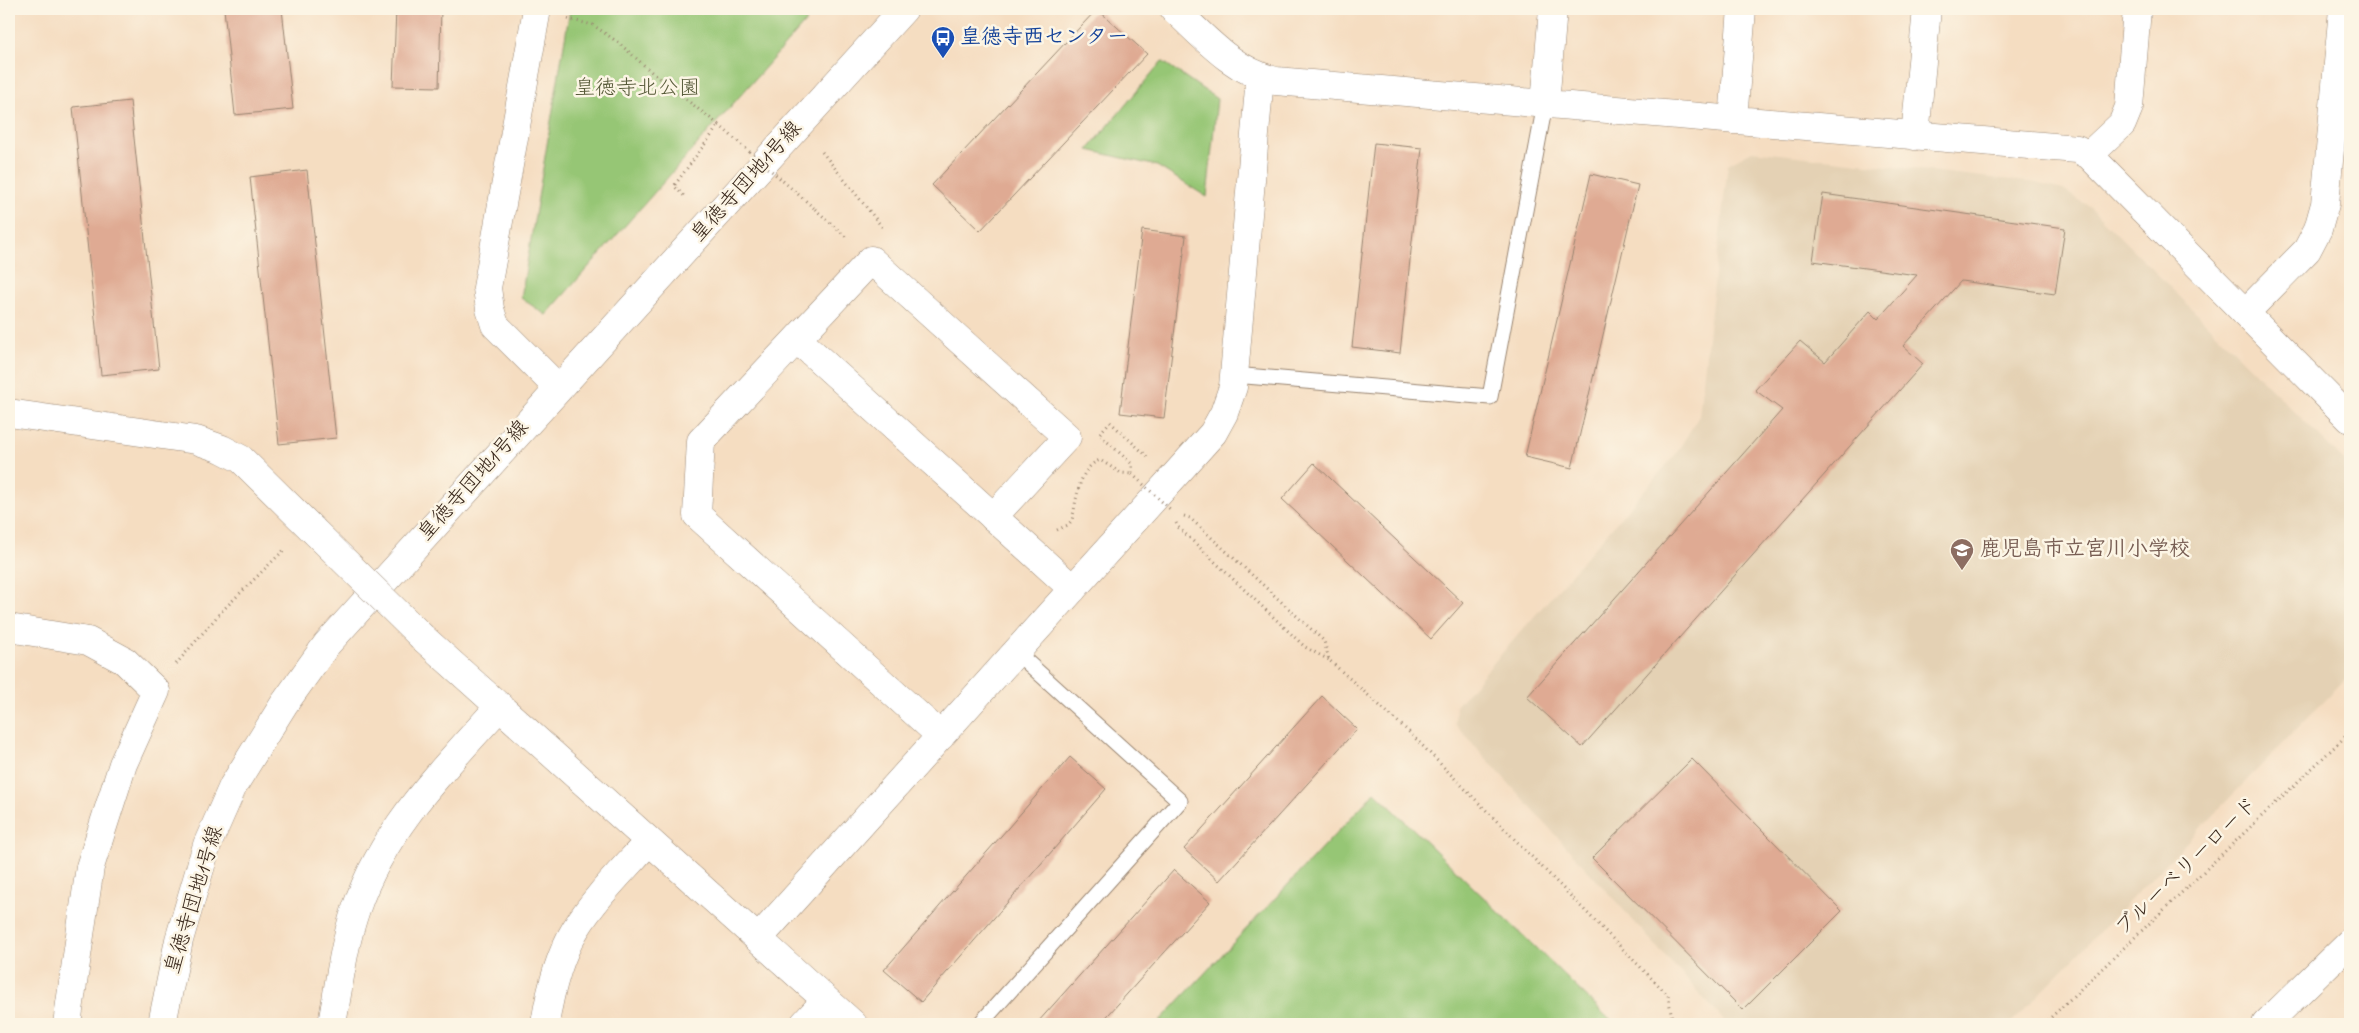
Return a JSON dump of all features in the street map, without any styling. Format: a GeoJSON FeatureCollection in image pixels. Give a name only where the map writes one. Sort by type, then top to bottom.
{"type":"FeatureCollection","features":[{"type":"Feature","properties":{"kind":"street"},"geometry":{"type":"LineString","coordinates":[[537,9],[487,288],[490,309],[495,325],[558,388]]}},
{"type":"Feature","properties":{"kind":"street","name":"皇徳寺団地1号線"},"geometry":{"type":"LineString","coordinates":[[162,1024],[179,940],[206,845],[233,786],[284,704],[327,644],[904,9]]}},
{"type":"Feature","properties":{"kind":"street"},"geometry":{"type":"LineString","coordinates":[[1174,9],[1224,56],[1246,71],[1276,81],[2077,150],[2089,155],[2350,419]]}},
{"type":"Feature","properties":{"kind":"street"},"geometry":{"type":"LineString","coordinates":[[1545,104],[1553,9]]}},
{"type":"Feature","properties":{"kind":"street"},"geometry":{"type":"LineString","coordinates":[[1732,120],[1742,9]]}},
{"type":"Feature","properties":{"kind":"street"},"geometry":{"type":"LineString","coordinates":[[1915,136],[1927,9]]}},
{"type":"Feature","properties":{"kind":"street"},"geometry":{"type":"LineString","coordinates":[[2089,155],[2122,124],[2129,107],[2136,9]]}},
{"type":"Feature","properties":{"kind":"street"},"geometry":{"type":"LineString","coordinates":[[2245,313],[2307,250],[2318,228],[2325,204],[2343,9]]}},
{"type":"Feature","properties":{"kind":"street"},"geometry":{"type":"LineString","coordinates":[[758,939],[1213,433],[1224,413],[1233,387],[1260,77]]}},
{"type":"Feature","properties":{"kind":"street"},"geometry":{"type":"LineString","coordinates":[[941,736],[697,515],[701,441],[871,260],[1067,437],[993,517]]}},
{"type":"Feature","properties":{"kind":"street"},"geometry":{"type":"LineString","coordinates":[[797,339],[1073,589]]}},
{"type":"Feature","properties":{"kind":"street"},"geometry":{"type":"LineString","coordinates":[[9,413],[196,440],[241,458],[422,638],[853,1024]]}},
{"type":"Feature","properties":{"kind":"street"},"geometry":{"type":"LineString","coordinates":[[9,628],[88,642],[125,661],[156,691],[123,764],[90,867],[67,1024]]}},
{"type":"Feature","properties":{"kind":"street"},"geometry":{"type":"LineString","coordinates":[[332,1024],[346,941],[356,908],[375,865],[401,822],[431,782],[500,706]]}},
{"type":"Feature","properties":{"kind":"street"},"geometry":{"type":"LineString","coordinates":[[545,1024],[549,997],[560,962],[575,930],[593,904],[649,841]]}},
{"type":"Feature","properties":{"kind":"street"},"geometry":{"type":"LineString","coordinates":[[2266,1024],[2350,942]]}},
{"type":"Feature","properties":{"kind":"street"},"geometry":{"type":"LineString","coordinates":[[804,1024],[826,1000]]}},
{"type":"Feature","properties":{"kind":"lane"},"geometry":{"type":"LineString","coordinates":[[1234,375],[1490,397],[1545,104]]}},
{"type":"Feature","properties":{"kind":"lane"},"geometry":{"type":"LineString","coordinates":[[980,1024],[1180,801],[1016,652]]}},
{"type":"Feature","properties":{"kind":"path"},"geometry":{"type":"LineString","coordinates":[[565,18],[592,26],[619,43],[656,76],[719,124],[871,260]]}},
{"type":"Feature","properties":{"kind":"path"},"geometry":{"type":"LineString","coordinates":[[685,197],[674,186],[719,124]]}},
{"type":"Feature","properties":{"kind":"path"},"geometry":{"type":"LineString","coordinates":[[822,152],[884,229]]}},
{"type":"Feature","properties":{"kind":"path"},"geometry":{"type":"LineString","coordinates":[[1132,464],[1099,434],[1110,422],[1151,460]]}},
{"type":"Feature","properties":{"kind":"path"},"geometry":{"type":"LineString","coordinates":[[1100,460],[1121,473],[1132,474],[1172,511]]}},
{"type":"Feature","properties":{"kind":"path"},"geometry":{"type":"LineString","coordinates":[[1190,518],[1324,641],[1329,660]]}},
{"type":"Feature","properties":{"kind":"path"},"geometry":{"type":"LineString","coordinates":[[1178,527],[1305,647],[1329,660],[1408,731],[1668,996],[1673,1024]]}},
{"type":"Feature","properties":{"kind":"path"},"geometry":{"type":"LineString","coordinates":[[156,691],[221,612],[286,548]]}},
{"type":"Feature","properties":{"kind":"path","name":"ブルーベリーロード"},"geometry":{"type":"LineString","coordinates":[[2044,1024],[2350,732]]}},
{"type":"Feature","properties":{"kind":"shaded area","name":"鹿児島市立宮川小学校"},"geometry":{"type":"Polygon","coordinates":[[[1752,151],[2036,183],[2063,190],[2090,207],[2350,467],[2350,674],[2010,1024],[1727,1024],[1455,724],[1456,706],[1676,454],[1699,416],[1728,164],[1752,151]]]}},
{"type":"Feature","properties":{"kind":"green space","name":"皇徳寺北公園"},"geometry":{"type":"Polygon","coordinates":[[[570,9],[817,9],[546,315],[521,298],[570,9]]]}},
{"type":"Feature","properties":{"kind":"green space"},"geometry":{"type":"Polygon","coordinates":[[[1162,61],[1217,99],[1207,197],[1157,166],[1088,150],[1162,61]]]}},
{"type":"Feature","properties":{"kind":"green space"},"geometry":{"type":"Polygon","coordinates":[[[1375,792],[1606,1016],[1616,1024],[1157,1024],[1375,792]]]}},
{"type":"Feature","properties":{"kind":"building"},"geometry":{"type":"Polygon","coordinates":[[[224,9],[282,9],[293,109],[235,115],[224,9]]]}},
{"type":"Feature","properties":{"kind":"building"},"geometry":{"type":"Polygon","coordinates":[[[396,9],[441,9],[439,87],[393,86],[396,9]]]}},
{"type":"Feature","properties":{"kind":"building"},"geometry":{"type":"Polygon","coordinates":[[[1097,9],[1147,54],[980,231],[932,185],[1097,9]]]}},
{"type":"Feature","properties":{"kind":"building"},"geometry":{"type":"Polygon","coordinates":[[[130,101],[159,369],[101,375],[73,107],[130,101]]]}},
{"type":"Feature","properties":{"kind":"building"},"geometry":{"type":"Polygon","coordinates":[[[1374,143],[1422,148],[1400,353],[1352,347],[1374,143]]]}},
{"type":"Feature","properties":{"kind":"building"},"geometry":{"type":"Polygon","coordinates":[[[307,170],[336,438],[279,444],[250,177],[307,170]]]}},
{"type":"Feature","properties":{"kind":"building"},"geometry":{"type":"Polygon","coordinates":[[[1591,174],[1638,185],[1572,468],[1525,457],[1591,174]]]}},
{"type":"Feature","properties":{"kind":"building"},"geometry":{"type":"Polygon","coordinates":[[[1823,194],[2065,228],[2055,294],[1961,281],[1903,346],[1923,364],[1582,747],[1527,697],[1782,410],[1755,390],[1800,341],[1825,362],[1870,311],[1878,319],[1917,275],[1813,261],[1823,194]]]}},
{"type":"Feature","properties":{"kind":"building"},"geometry":{"type":"Polygon","coordinates":[[[1142,230],[1186,236],[1164,418],[1120,413],[1142,230]]]}},
{"type":"Feature","properties":{"kind":"building"},"geometry":{"type":"Polygon","coordinates":[[[1314,463],[1463,603],[1431,639],[1282,499],[1314,463]]]}},
{"type":"Feature","properties":{"kind":"building"},"geometry":{"type":"Polygon","coordinates":[[[1322,696],[1357,729],[1219,881],[1184,849],[1322,696]]]}},
{"type":"Feature","properties":{"kind":"building"},"geometry":{"type":"Polygon","coordinates":[[[1070,757],[1106,789],[921,1002],[884,970],[1070,757]]]}},
{"type":"Feature","properties":{"kind":"building"},"geometry":{"type":"Polygon","coordinates":[[[1692,759],[1842,911],[1743,1010],[1592,858],[1692,759]]]}},
{"type":"Feature","properties":{"kind":"building"},"geometry":{"type":"Polygon","coordinates":[[[1174,870],[1210,902],[1100,1024],[1037,1023],[1174,870]]]}},
{"type":"Feature","properties":{"kind":"place","name":"皇徳寺西センター"},"geometry":{"type":"Point","coordinates":[943,59]}},
{"type":"Feature","properties":{"kind":"place","name":"鹿児島市立宮川小学校"},"geometry":{"type":"Point","coordinates":[1962,571]}}]}
